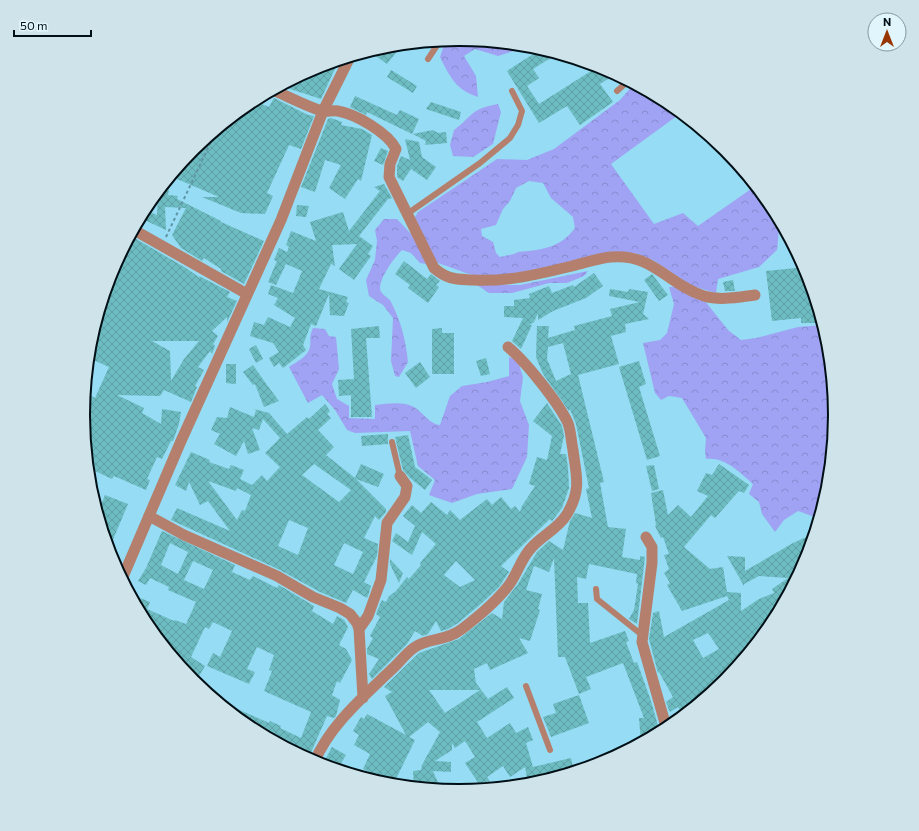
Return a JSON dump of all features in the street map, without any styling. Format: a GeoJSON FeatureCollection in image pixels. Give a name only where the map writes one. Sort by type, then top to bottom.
{"type":"FeatureCollection","features":[{"type":"Feature","properties":{"kind":"street"},"geometry":{"type":"LineString","coordinates":[[125,572],[281,220],[323,111],[346,64]]}},
{"type":"Feature","properties":{"kind":"street"},"geometry":{"type":"LineString","coordinates":[[280,93],[323,111],[338,111],[360,119],[380,131],[394,146],[395,154],[390,164],[389,177],[434,268],[442,275],[452,279],[487,281],[525,278],[610,257],[632,257],[652,264],[680,286],[705,296],[723,299],[755,295]]}},
{"type":"Feature","properties":{"kind":"street"},"geometry":{"type":"LineString","coordinates":[[139,233],[247,294]]}},
{"type":"Feature","properties":{"kind":"street"},"geometry":{"type":"LineString","coordinates":[[317,756],[321,745],[363,698],[415,647],[444,639],[461,630],[492,604],[510,584],[520,562],[532,547],[566,515],[574,501],[578,483],[577,470],[571,431],[567,421],[541,384],[519,357],[508,347]]}},
{"type":"Feature","properties":{"kind":"street"},"geometry":{"type":"LineString","coordinates":[[359,629],[368,616],[381,580],[388,523],[405,497],[407,486],[400,476]]}},
{"type":"Feature","properties":{"kind":"street"},"geometry":{"type":"LineString","coordinates":[[149,516],[184,534],[277,576],[313,597],[340,608],[350,614],[357,623],[359,629],[363,698]]}},
{"type":"Feature","properties":{"kind":"street"},"geometry":{"type":"LineString","coordinates":[[646,537],[652,547],[652,563],[642,642],[665,723]]}},
{"type":"Feature","properties":{"kind":"lane"},"geometry":{"type":"LineString","coordinates":[[428,59],[436,47]]}},
{"type":"Feature","properties":{"kind":"lane"},"geometry":{"type":"LineString","coordinates":[[617,91],[624,85]]}},
{"type":"Feature","properties":{"kind":"lane"},"geometry":{"type":"LineString","coordinates":[[407,214],[480,163],[510,138],[518,125],[522,112],[512,91]]}},
{"type":"Feature","properties":{"kind":"lane"},"geometry":{"type":"LineString","coordinates":[[392,442],[400,476]]}},
{"type":"Feature","properties":{"kind":"lane"},"geometry":{"type":"LineString","coordinates":[[596,589],[597,599],[642,635]]}},
{"type":"Feature","properties":{"kind":"lane"},"geometry":{"type":"LineString","coordinates":[[526,686],[550,750]]}},
{"type":"Feature","properties":{"kind":"path"},"geometry":{"type":"LineString","coordinates":[[162,245],[171,230],[211,143]]}},
{"type":"Feature","properties":{"kind":"green space"},"geometry":{"type":"Polygon","coordinates":[[[443,47],[484,47],[516,50],[498,56],[475,49],[464,56],[476,76],[478,97],[464,91],[454,82],[440,57],[443,47]]]}},
{"type":"Feature","properties":{"kind":"green space"},"geometry":{"type":"Polygon","coordinates":[[[630,88],[665,108],[676,116],[611,164],[654,224],[683,213],[698,226],[751,189],[767,210],[778,229],[777,250],[759,267],[718,279],[716,293],[692,286],[653,260],[635,253],[605,255],[570,264],[483,278],[438,263],[428,250],[415,217],[418,212],[497,159],[527,160],[554,149],[620,100],[630,88]],[[529,181],[516,188],[510,201],[503,209],[496,225],[481,229],[482,236],[493,242],[496,253],[500,257],[518,252],[543,249],[557,244],[569,235],[575,228],[573,217],[551,198],[543,183],[529,181]]]}},
{"type":"Feature","properties":{"kind":"green space"},"geometry":{"type":"Polygon","coordinates":[[[498,104],[501,112],[493,144],[473,157],[453,156],[450,145],[454,130],[477,110],[498,104]]]}},
{"type":"Feature","properties":{"kind":"green space"},"geometry":{"type":"Polygon","coordinates":[[[384,219],[397,219],[412,235],[427,264],[420,263],[411,253],[402,250],[388,268],[382,279],[380,290],[390,300],[395,309],[406,346],[408,362],[399,377],[395,376],[391,361],[393,318],[383,305],[369,296],[366,280],[375,260],[377,241],[375,230],[384,219]]]}},
{"type":"Feature","properties":{"kind":"green space"},"geometry":{"type":"Polygon","coordinates":[[[588,271],[584,276],[567,283],[549,283],[512,293],[489,293],[477,285],[520,285],[588,271]]]}},
{"type":"Feature","properties":{"kind":"green space"},"geometry":{"type":"Polygon","coordinates":[[[669,287],[676,287],[705,301],[728,330],[741,340],[756,338],[798,327],[817,326],[826,367],[829,416],[826,464],[822,488],[814,517],[798,511],[784,520],[775,532],[762,514],[759,502],[749,494],[753,484],[737,470],[726,463],[719,460],[706,459],[706,438],[682,398],[669,396],[661,400],[655,393],[643,343],[660,340],[667,333],[674,304],[669,287]]]}},
{"type":"Feature","properties":{"kind":"green space"},"geometry":{"type":"Polygon","coordinates":[[[313,328],[325,329],[329,336],[336,337],[339,369],[332,384],[337,399],[349,406],[349,418],[375,419],[375,405],[400,403],[414,407],[433,423],[440,425],[450,396],[462,386],[487,382],[509,376],[509,357],[518,361],[523,377],[520,401],[529,425],[527,457],[512,489],[477,494],[452,503],[429,495],[435,480],[418,466],[410,431],[355,433],[347,430],[335,410],[322,395],[308,403],[289,367],[301,359],[309,351],[313,328]]]}},
{"type":"Feature","properties":{"kind":"building"},"geometry":{"type":"Polygon","coordinates":[[[397,51],[387,64],[376,56],[397,51]]]}},
{"type":"Feature","properties":{"kind":"building"},"geometry":{"type":"Polygon","coordinates":[[[534,54],[551,58],[533,69],[539,78],[527,86],[539,104],[591,70],[610,78],[600,84],[613,102],[580,125],[567,106],[539,123],[507,71],[534,54]]]}},
{"type":"Feature","properties":{"kind":"building"},"geometry":{"type":"Polygon","coordinates":[[[335,68],[321,99],[288,88],[318,74],[335,68]]]}},
{"type":"Feature","properties":{"kind":"building"},"geometry":{"type":"Polygon","coordinates":[[[391,70],[417,86],[413,93],[387,77],[391,70]]]}},
{"type":"Feature","properties":{"kind":"building"},"geometry":{"type":"Polygon","coordinates":[[[355,96],[397,115],[400,110],[419,119],[412,134],[367,112],[366,115],[350,107],[355,96]]]}},
{"type":"Feature","properties":{"kind":"building"},"geometry":{"type":"Polygon","coordinates":[[[274,98],[308,115],[314,116],[301,149],[289,145],[267,193],[273,196],[265,214],[241,213],[202,197],[219,197],[177,179],[198,154],[235,122],[261,104],[269,107],[274,98]]]}},
{"type":"Feature","properties":{"kind":"building"},"geometry":{"type":"Polygon","coordinates":[[[431,102],[461,112],[459,120],[426,109],[431,102]]]}},
{"type":"Feature","properties":{"kind":"building"},"geometry":{"type":"Polygon","coordinates":[[[331,118],[342,122],[341,125],[362,129],[372,135],[361,181],[358,179],[345,199],[329,188],[341,165],[325,160],[315,192],[301,187],[328,119],[331,118]]]}},
{"type":"Feature","properties":{"kind":"building"},"geometry":{"type":"Polygon","coordinates":[[[433,130],[438,133],[446,132],[447,143],[425,145],[426,141],[413,134],[433,130]]]}},
{"type":"Feature","properties":{"kind":"building"},"geometry":{"type":"Polygon","coordinates":[[[405,139],[419,142],[422,157],[436,167],[427,180],[411,169],[403,181],[397,177],[397,166],[401,156],[410,160],[405,139]]]}},
{"type":"Feature","properties":{"kind":"building"},"geometry":{"type":"Polygon","coordinates":[[[381,148],[388,151],[383,165],[374,161],[381,148]]]}},
{"type":"Feature","properties":{"kind":"building"},"geometry":{"type":"Polygon","coordinates":[[[384,184],[392,198],[388,199],[359,236],[373,246],[368,254],[371,256],[354,280],[339,269],[357,244],[332,245],[335,266],[331,264],[319,289],[348,297],[346,302],[349,303],[344,316],[330,315],[329,294],[316,326],[311,324],[303,345],[306,350],[283,368],[279,363],[274,367],[269,358],[279,352],[273,343],[250,336],[254,322],[264,325],[268,317],[290,327],[295,318],[274,305],[278,298],[268,294],[271,285],[293,293],[302,271],[286,264],[276,285],[268,282],[277,261],[274,260],[279,248],[287,252],[289,247],[286,245],[291,231],[316,241],[310,222],[343,212],[349,231],[380,191],[374,187],[384,184]]]}},
{"type":"Feature","properties":{"kind":"building"},"geometry":{"type":"Polygon","coordinates":[[[169,187],[168,195],[178,196],[177,199],[221,222],[264,241],[244,284],[221,271],[221,269],[204,258],[202,261],[181,248],[172,235],[186,208],[165,207],[166,230],[146,221],[151,212],[157,215],[158,202],[169,187]]]}},
{"type":"Feature","properties":{"kind":"building"},"geometry":{"type":"Polygon","coordinates":[[[297,205],[309,206],[306,217],[296,216],[297,205]]]}},
{"type":"Feature","properties":{"kind":"building"},"geometry":{"type":"Polygon","coordinates":[[[136,239],[186,268],[200,278],[199,276],[230,292],[227,297],[237,301],[227,322],[227,317],[212,331],[218,336],[213,344],[215,346],[212,354],[210,351],[198,367],[204,370],[195,386],[197,387],[191,402],[164,390],[160,396],[117,395],[144,408],[142,413],[161,424],[162,409],[181,412],[179,424],[173,441],[171,441],[162,459],[157,457],[147,479],[150,480],[146,490],[114,476],[112,479],[94,471],[95,466],[93,464],[91,440],[91,396],[95,398],[109,367],[94,360],[97,343],[118,274],[136,239]],[[152,341],[170,351],[171,381],[184,359],[199,341],[152,341]]]}},
{"type":"Feature","properties":{"kind":"building"},"geometry":{"type":"Polygon","coordinates":[[[404,261],[427,279],[431,274],[440,281],[436,285],[439,287],[428,303],[408,288],[410,285],[395,274],[404,261]]]}},
{"type":"Feature","properties":{"kind":"building"},"geometry":{"type":"Polygon","coordinates":[[[796,262],[817,323],[801,323],[801,318],[772,321],[766,271],[796,268],[796,262]]]}},
{"type":"Feature","properties":{"kind":"building"},"geometry":{"type":"Polygon","coordinates":[[[594,273],[603,286],[586,298],[553,311],[538,320],[538,313],[534,322],[529,325],[532,325],[521,349],[512,341],[523,318],[504,317],[504,306],[514,306],[514,300],[530,298],[529,294],[549,286],[552,293],[573,285],[574,287],[594,273]]]}},
{"type":"Feature","properties":{"kind":"building"},"geometry":{"type":"Polygon","coordinates":[[[652,274],[668,295],[659,301],[644,280],[652,274]]]}},
{"type":"Feature","properties":{"kind":"building"},"geometry":{"type":"Polygon","coordinates":[[[733,280],[735,291],[725,291],[723,282],[733,280]]]}},
{"type":"Feature","properties":{"kind":"building"},"geometry":{"type":"Polygon","coordinates":[[[610,289],[628,292],[629,289],[648,292],[643,314],[649,319],[625,324],[626,332],[611,336],[619,364],[578,375],[604,482],[600,483],[608,527],[626,529],[622,557],[640,560],[640,556],[645,557],[637,624],[629,619],[634,610],[638,584],[636,583],[637,574],[589,564],[586,579],[577,577],[578,603],[588,603],[590,643],[625,631],[629,641],[626,642],[634,663],[637,662],[658,727],[641,737],[639,718],[644,718],[623,663],[586,677],[591,689],[579,694],[565,657],[558,657],[554,558],[549,572],[534,566],[526,590],[542,594],[538,609],[540,610],[530,641],[519,638],[528,653],[490,670],[487,663],[474,669],[476,683],[488,699],[507,687],[514,698],[477,722],[487,738],[510,723],[516,733],[528,727],[533,740],[526,743],[533,767],[571,758],[573,767],[527,779],[525,767],[510,777],[503,766],[487,777],[491,783],[479,784],[465,763],[475,757],[465,741],[455,748],[452,743],[452,750],[435,761],[451,762],[451,772],[433,771],[439,784],[414,782],[413,771],[421,770],[422,765],[440,732],[428,722],[409,737],[415,740],[396,779],[373,774],[363,769],[370,754],[354,745],[359,735],[353,731],[361,717],[364,719],[367,714],[406,735],[385,696],[392,692],[384,687],[419,653],[459,639],[492,613],[502,619],[504,602],[518,584],[537,552],[549,541],[563,550],[570,521],[575,513],[592,518],[586,489],[589,488],[576,424],[570,409],[569,411],[543,374],[536,357],[537,326],[549,326],[548,338],[575,330],[574,326],[612,316],[610,309],[640,302],[609,296],[610,289]],[[563,343],[548,347],[547,359],[556,381],[571,374],[563,343]],[[429,690],[445,713],[480,690],[429,690]]]}},
{"type":"Feature","properties":{"kind":"building"},"geometry":{"type":"Polygon","coordinates":[[[379,326],[380,338],[366,338],[372,417],[351,417],[351,395],[339,396],[338,380],[354,379],[351,329],[379,326]]]}},
{"type":"Feature","properties":{"kind":"building"},"geometry":{"type":"Polygon","coordinates":[[[442,328],[442,333],[454,333],[454,374],[432,374],[432,329],[442,328]]]}},
{"type":"Feature","properties":{"kind":"building"},"geometry":{"type":"Polygon","coordinates":[[[256,345],[263,359],[256,363],[249,349],[256,345]]]}},
{"type":"Feature","properties":{"kind":"building"},"geometry":{"type":"Polygon","coordinates":[[[486,358],[490,374],[481,376],[476,361],[486,358]]]}},
{"type":"Feature","properties":{"kind":"building"},"geometry":{"type":"Polygon","coordinates":[[[639,361],[646,384],[639,387],[660,456],[647,460],[619,367],[639,361]]]}},
{"type":"Feature","properties":{"kind":"building"},"geometry":{"type":"Polygon","coordinates":[[[420,362],[430,377],[416,388],[405,373],[420,362]]]}},
{"type":"Feature","properties":{"kind":"building"},"geometry":{"type":"Polygon","coordinates":[[[226,364],[236,364],[236,384],[226,383],[226,364]]]}},
{"type":"Feature","properties":{"kind":"building"},"geometry":{"type":"Polygon","coordinates":[[[253,365],[279,401],[264,407],[255,384],[253,385],[243,372],[253,365]]]}},
{"type":"Feature","properties":{"kind":"building"},"geometry":{"type":"Polygon","coordinates":[[[547,403],[562,426],[564,436],[560,454],[566,454],[569,488],[562,508],[552,521],[550,519],[501,566],[509,572],[499,587],[482,603],[458,623],[448,629],[441,631],[436,621],[428,634],[423,636],[415,631],[407,644],[372,679],[369,674],[379,659],[367,654],[367,649],[373,638],[370,636],[380,617],[376,614],[380,604],[382,600],[386,602],[389,596],[396,591],[407,577],[409,579],[436,544],[422,532],[412,555],[392,541],[396,533],[408,542],[415,526],[403,516],[412,505],[421,513],[431,502],[447,515],[450,510],[460,520],[487,499],[492,505],[501,497],[511,509],[515,506],[520,512],[522,506],[535,486],[529,484],[537,457],[547,460],[552,436],[533,421],[547,403]],[[456,561],[444,575],[460,587],[475,580],[456,561]]]}},
{"type":"Feature","properties":{"kind":"building"},"geometry":{"type":"Polygon","coordinates":[[[325,404],[330,411],[327,414],[331,418],[318,430],[334,447],[326,455],[355,478],[361,464],[384,474],[378,487],[356,479],[386,509],[386,512],[379,520],[375,516],[364,538],[378,544],[377,556],[364,582],[371,586],[367,598],[353,590],[346,603],[320,592],[280,570],[171,520],[177,508],[230,531],[208,501],[200,505],[189,482],[186,491],[175,485],[191,452],[210,460],[209,462],[229,469],[231,465],[244,470],[240,479],[252,485],[262,475],[267,481],[280,467],[265,453],[280,438],[263,419],[259,430],[252,428],[260,450],[248,454],[244,441],[236,456],[214,444],[220,434],[211,430],[217,417],[227,418],[230,407],[254,417],[256,410],[254,409],[269,413],[287,434],[307,417],[309,419],[325,404]],[[314,464],[302,475],[339,502],[351,490],[314,464]],[[208,481],[237,520],[242,510],[245,511],[251,495],[237,488],[236,491],[208,481]],[[289,520],[278,546],[298,555],[308,528],[289,520]],[[344,543],[334,565],[353,574],[363,552],[344,543]]]}},
{"type":"Feature","properties":{"kind":"building"},"geometry":{"type":"Polygon","coordinates":[[[388,434],[388,444],[362,446],[361,436],[388,434]]]}},
{"type":"Feature","properties":{"kind":"building"},"geometry":{"type":"Polygon","coordinates":[[[408,435],[415,467],[432,480],[425,490],[410,478],[403,470],[395,437],[408,435]]]}},
{"type":"Feature","properties":{"kind":"building"},"geometry":{"type":"Polygon","coordinates":[[[719,464],[749,485],[744,493],[739,491],[715,518],[711,515],[684,547],[710,569],[723,567],[727,592],[741,593],[741,611],[759,599],[774,593],[772,589],[788,578],[759,576],[744,584],[744,586],[727,556],[745,557],[745,571],[793,543],[808,536],[791,579],[767,621],[753,640],[721,677],[703,693],[681,711],[678,707],[670,712],[666,702],[673,697],[659,672],[658,673],[649,639],[653,613],[659,611],[664,637],[729,600],[727,596],[682,611],[667,585],[670,583],[664,573],[669,569],[664,555],[669,554],[663,537],[661,538],[655,526],[651,493],[663,490],[668,515],[678,505],[691,517],[708,496],[697,491],[706,473],[712,475],[719,464]],[[708,633],[693,640],[703,658],[719,649],[708,633]]]}},
{"type":"Feature","properties":{"kind":"building"},"geometry":{"type":"Polygon","coordinates":[[[654,465],[659,489],[652,491],[646,466],[654,465]]]}},
{"type":"Feature","properties":{"kind":"building"},"geometry":{"type":"Polygon","coordinates":[[[105,495],[128,504],[112,541],[110,534],[101,505],[105,495]]]}},
{"type":"Feature","properties":{"kind":"building"},"geometry":{"type":"Polygon","coordinates":[[[162,531],[235,565],[232,572],[250,580],[253,576],[277,588],[279,585],[314,606],[312,611],[333,624],[337,616],[344,620],[348,627],[339,645],[346,649],[352,660],[340,683],[337,681],[332,695],[340,700],[336,716],[334,718],[327,716],[310,754],[254,723],[232,706],[269,723],[270,721],[281,726],[280,728],[301,738],[311,712],[264,691],[272,671],[269,670],[274,655],[257,647],[247,669],[255,672],[249,684],[207,666],[213,653],[220,657],[232,631],[213,622],[209,629],[205,627],[191,657],[205,666],[198,677],[166,640],[152,621],[139,597],[150,602],[147,609],[174,621],[175,620],[186,624],[196,602],[168,590],[169,587],[150,578],[146,585],[138,581],[146,568],[162,531]],[[170,543],[161,565],[178,574],[188,552],[170,543]],[[193,561],[184,580],[204,589],[213,570],[193,561]]]}},
{"type":"Feature","properties":{"kind":"building"},"geometry":{"type":"Polygon","coordinates":[[[390,559],[403,573],[399,583],[390,564],[390,559]]]}},
{"type":"Feature","properties":{"kind":"building"},"geometry":{"type":"Polygon","coordinates":[[[579,695],[589,723],[551,737],[543,717],[556,713],[553,704],[579,695]]]}},
{"type":"Feature","properties":{"kind":"building"},"geometry":{"type":"Polygon","coordinates":[[[332,747],[346,755],[340,765],[326,758],[332,747]]]}}]}
